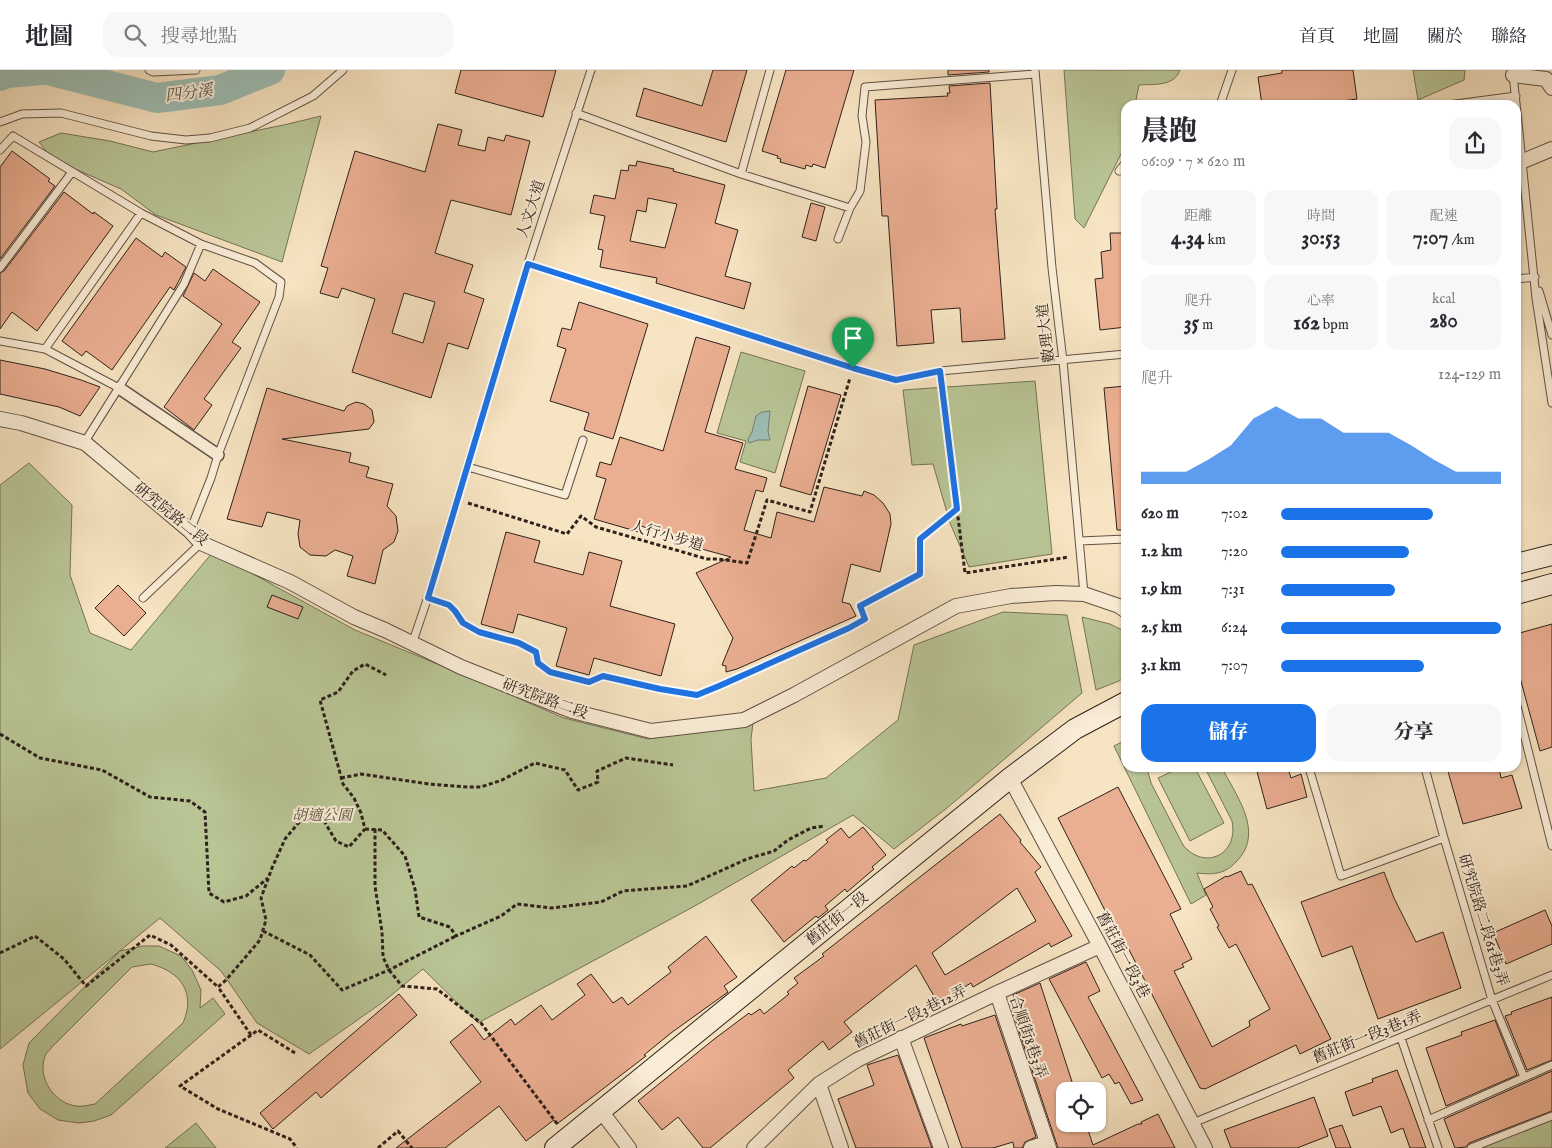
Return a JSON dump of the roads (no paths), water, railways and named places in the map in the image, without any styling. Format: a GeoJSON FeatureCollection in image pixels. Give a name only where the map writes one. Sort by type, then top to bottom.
{"type":"FeatureCollection","features":[{"type":"Feature","properties":{"kind":"main road"},"geometry":{"type":"LineString","coordinates":[[1521,563],[1552,555]]}},
{"type":"Feature","properties":{"kind":"main road"},"geometry":{"type":"LineString","coordinates":[[1521,593],[1552,584]]}},
{"type":"Feature","properties":{"kind":"main road","name":"舊莊街一段"},"geometry":{"type":"LineString","coordinates":[[561,1143],[1010,778],[1075,729],[1121,705]]}},
{"type":"Feature","properties":{"kind":"street"},"geometry":{"type":"LineString","coordinates":[[1512,73],[1546,78],[1552,88]]}},
{"type":"Feature","properties":{"kind":"street"},"geometry":{"type":"LineString","coordinates":[[1523,160],[1552,149]]}},
{"type":"Feature","properties":{"kind":"street"},"geometry":{"type":"LineString","coordinates":[[118,388],[218,455]]}},
{"type":"Feature","properties":{"kind":"street","name":"研究院路二段"},"geometry":{"type":"LineString","coordinates":[[0,419],[21,422],[84,443],[190,531],[201,543],[290,582],[354,617],[461,667],[572,711],[651,731],[744,720],[956,606],[1011,596],[1055,592],[1084,594],[1121,607]]}},
{"type":"Feature","properties":{"kind":"street","name":"舊莊街一段3巷"},"geometry":{"type":"LineString","coordinates":[[1010,778],[1205,1148]]}},
{"type":"Feature","properties":{"kind":"street","name":"舊莊街一段3巷12弄"},"geometry":{"type":"LineString","coordinates":[[754,1148],[819,1084],[857,1060],[996,993],[1100,946]]}},
{"type":"Feature","properties":{"kind":"street","name":"合順街8巷3弄"},"geometry":{"type":"LineString","coordinates":[[996,993],[1048,1145]]}},
{"type":"Feature","properties":{"kind":"street"},"geometry":{"type":"LineString","coordinates":[[901,1038],[940,1148]]}},
{"type":"Feature","properties":{"kind":"street"},"geometry":{"type":"LineString","coordinates":[[819,1084],[841,1148]]}},
{"type":"Feature","properties":{"kind":"street"},"geometry":{"type":"LineString","coordinates":[[601,1111],[630,1148]]}},
{"type":"Feature","properties":{"kind":"street"},"geometry":{"type":"LineString","coordinates":[[1031,1148],[1048,1145]]}},
{"type":"Feature","properties":{"kind":"lane"},"geometry":{"type":"LineString","coordinates":[[149,70],[153,72],[196,70]]}},
{"type":"Feature","properties":{"kind":"lane"},"geometry":{"type":"LineString","coordinates":[[0,122],[22,114],[61,113],[151,136],[186,140],[210,138],[250,128],[313,96],[343,70]]}},
{"type":"Feature","properties":{"kind":"lane","name":"人文大道"},"geometry":{"type":"LineString","coordinates":[[412,644],[468,467],[528,264],[591,70]]}},
{"type":"Feature","properties":{"kind":"lane"},"geometry":{"type":"LineString","coordinates":[[741,174],[770,70]]}},
{"type":"Feature","properties":{"kind":"lane"},"geometry":{"type":"LineString","coordinates":[[1222,100],[1232,70]]}},
{"type":"Feature","properties":{"kind":"lane"},"geometry":{"type":"LineString","coordinates":[[838,240],[850,208],[860,191],[866,142],[862,116],[865,87],[1035,72]]}},
{"type":"Feature","properties":{"kind":"lane","name":"數理大道"},"geometry":{"type":"LineString","coordinates":[[1035,72],[1084,594]]}},
{"type":"Feature","properties":{"kind":"lane"},"geometry":{"type":"LineString","coordinates":[[1512,73],[1516,100]]}},
{"type":"Feature","properties":{"kind":"lane"},"geometry":{"type":"LineString","coordinates":[[1486,100],[1516,96]]}},
{"type":"Feature","properties":{"kind":"lane"},"geometry":{"type":"LineString","coordinates":[[576,114],[741,174],[850,208]]}},
{"type":"Feature","properties":{"kind":"lane"},"geometry":{"type":"LineString","coordinates":[[0,150],[13,136],[141,213],[201,244],[255,263],[281,282],[279,297],[190,531]]}},
{"type":"Feature","properties":{"kind":"lane"},"geometry":{"type":"LineString","coordinates":[[1521,142],[1536,298],[1552,404]]}},
{"type":"Feature","properties":{"kind":"lane"},"geometry":{"type":"LineString","coordinates":[[0,268],[72,172]]}},
{"type":"Feature","properties":{"kind":"lane"},"geometry":{"type":"LineString","coordinates":[[45,349],[141,213]]}},
{"type":"Feature","properties":{"kind":"lane"},"geometry":{"type":"LineString","coordinates":[[84,443],[184,284],[201,244]]}},
{"type":"Feature","properties":{"kind":"lane"},"geometry":{"type":"LineString","coordinates":[[528,264],[896,380],[940,371],[1121,355]]}},
{"type":"Feature","properties":{"kind":"lane"},"geometry":{"type":"LineString","coordinates":[[1521,278],[1535,277]]}},
{"type":"Feature","properties":{"kind":"lane"},"geometry":{"type":"LineString","coordinates":[[1535,277],[1552,335]]}},
{"type":"Feature","properties":{"kind":"lane"},"geometry":{"type":"LineString","coordinates":[[0,341],[45,349],[118,388]]}},
{"type":"Feature","properties":{"kind":"lane"},"geometry":{"type":"LineString","coordinates":[[468,467],[565,495],[583,440]]}},
{"type":"Feature","properties":{"kind":"lane"},"geometry":{"type":"LineString","coordinates":[[1080,541],[1121,539]]}},
{"type":"Feature","properties":{"kind":"lane"},"geometry":{"type":"LineString","coordinates":[[143,598],[201,543]]}},
{"type":"Feature","properties":{"kind":"lane"},"geometry":{"type":"LineString","coordinates":[[1521,722],[1552,846]]}},
{"type":"Feature","properties":{"kind":"lane"},"geometry":{"type":"LineString","coordinates":[[1310,772],[1341,876],[1444,838]]}},
{"type":"Feature","properties":{"kind":"lane","name":"研究院路二段61巷3弄"},"geometry":{"type":"LineString","coordinates":[[1426,772],[1492,1000],[1524,1078]]}},
{"type":"Feature","properties":{"kind":"lane","name":"舊莊街一段3巷1弄"},"geometry":{"type":"LineString","coordinates":[[1193,1124],[1552,975]]}},
{"type":"Feature","properties":{"kind":"lane"},"geometry":{"type":"LineString","coordinates":[[1401,1038],[1438,1148]]}},
{"type":"Feature","properties":{"kind":"lane"},"geometry":{"type":"LineString","coordinates":[[1428,1120],[1552,1065]]}},
{"type":"Feature","properties":{"kind":"lane"},"geometry":{"type":"LineString","coordinates":[[1470,1148],[1552,1116]]}},
{"type":"Feature","properties":{"kind":"water"},"geometry":{"type":"Polygon","coordinates":[[[770,411],[768,431],[770,440],[758,440],[749,443],[748,439],[756,416],[762,412],[770,411]]]}},
{"type":"Feature","properties":{"kind":"waterway","name":"四分溪"},"geometry":{"type":"LineString","coordinates":[[0,76],[7,73],[43,70]]}},
{"type":"Feature","properties":{"kind":"waterway","name":"四分溪"},"geometry":{"type":"LineString","coordinates":[[48,70],[157,98],[220,90],[270,70]]}},
{"type":"Feature","properties":{"kind":"park label","name":"胡適公園"},"geometry":{"type":"Point","coordinates":[322,815]}}]}
